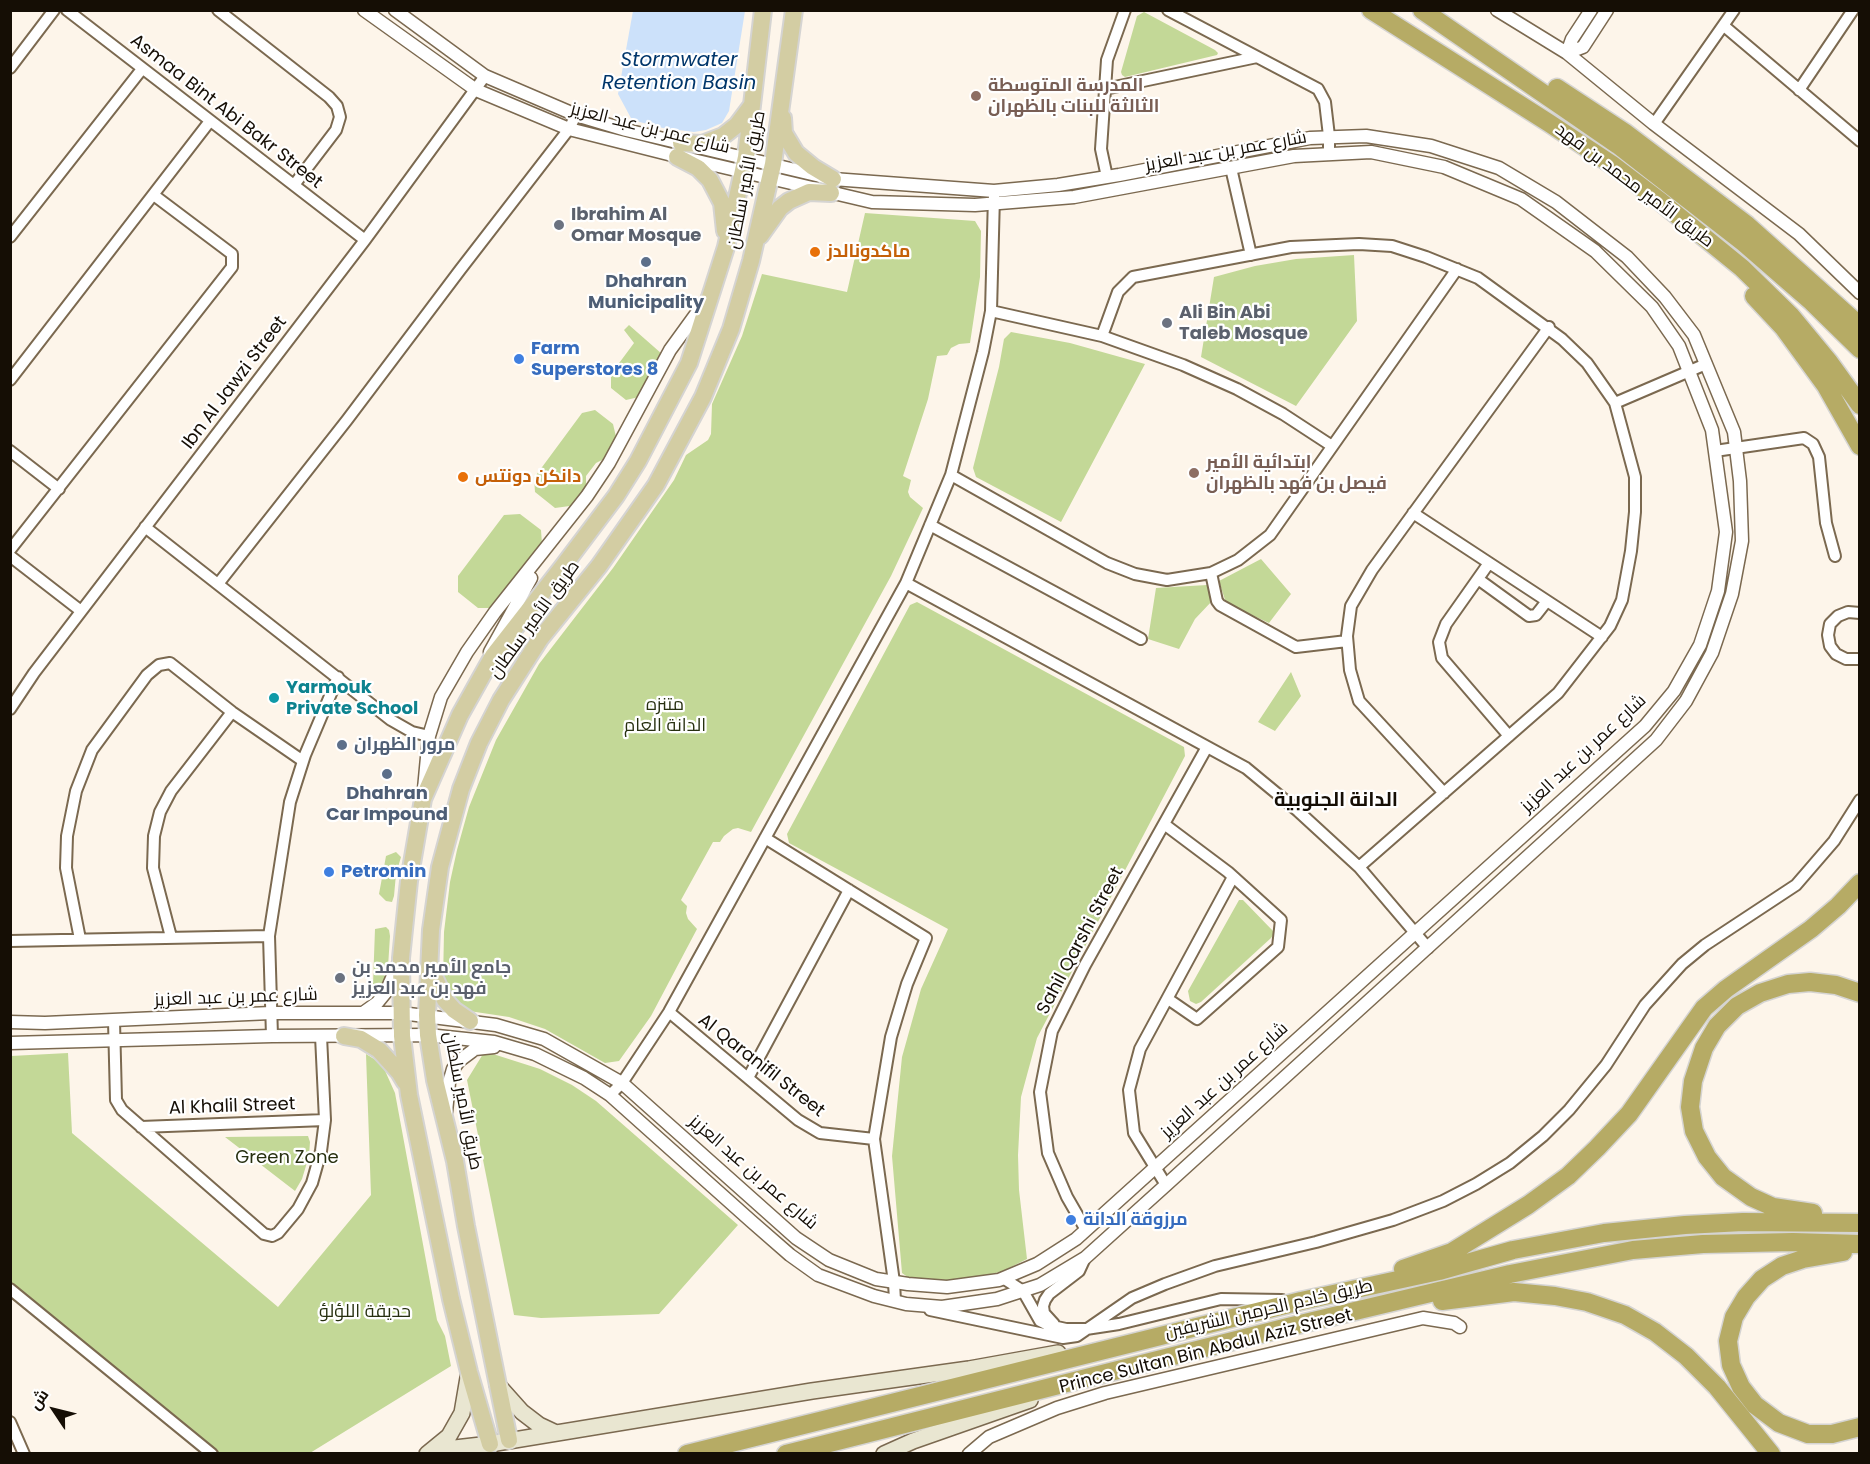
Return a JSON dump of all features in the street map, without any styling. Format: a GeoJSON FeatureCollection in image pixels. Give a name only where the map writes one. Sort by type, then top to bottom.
{"type":"FeatureCollection","features":[{"type":"Feature","properties":{"kind":"highway","name":"طريق الأمير محمد بن فهد"},"geometry":{"type":"LineString","coordinates":[[1371,10],[1611,164],[1742,268],[1791,316],[1829,362],[1860,405]]}},
{"type":"Feature","properties":{"kind":"highway","name":"طريق الأمير محمد بن فهد"},"geometry":{"type":"LineString","coordinates":[[1422,10],[1618,145],[1735,236],[1812,302],[1860,349]]}},
{"type":"Feature","properties":{"kind":"highway"},"geometry":{"type":"LineString","coordinates":[[1428,10],[1493,46],[1624,132],[1747,225],[1860,326]]}},
{"type":"Feature","properties":{"kind":"highway"},"geometry":{"type":"LineString","coordinates":[[1641,187],[1732,273],[1782,327],[1826,386],[1860,446]]}},
{"type":"Feature","properties":{"kind":"highway"},"geometry":{"type":"LineString","coordinates":[[1301,1301],[1452,1252],[1536,1200],[1568,1176],[1629,1114],[1704,1008],[1726,989],[1811,929],[1860,883]]}},
{"type":"Feature","properties":{"kind":"highway"},"geometry":{"type":"LineString","coordinates":[[1860,993],[1836,985],[1810,981],[1788,984],[1760,993],[1737,1006],[1717,1026],[1704,1048],[1693,1081],[1690,1107],[1694,1131],[1707,1157],[1723,1177],[1752,1197],[1773,1207],[1860,1221]]}},
{"type":"Feature","properties":{"kind":"highway","name":"طريق خادم الحرمين الشريفين"},"geometry":{"type":"LineString","coordinates":[[687,1454],[1301,1301],[1438,1271],[1513,1250],[1604,1233],[1685,1225],[1860,1221]]}},
{"type":"Feature","properties":{"kind":"highway","name":"طريق خادم الحرمين الشريفين"},"geometry":{"type":"LineString","coordinates":[[786,1454],[1510,1274],[1633,1250],[1703,1244],[1793,1242],[1860,1244]]}},
{"type":"Feature","properties":{"kind":"highway"},"geometry":{"type":"LineString","coordinates":[[1860,1249],[1803,1259],[1782,1266],[1762,1279],[1746,1297],[1734,1317],[1728,1341],[1731,1365],[1741,1387],[1755,1405],[1779,1423],[1808,1434],[1832,1434],[1860,1427]]}},
{"type":"Feature","properties":{"kind":"highway"},"geometry":{"type":"LineString","coordinates":[[1348,1313],[1514,1292],[1587,1302],[1625,1315],[1655,1332],[1686,1356],[1717,1387],[1771,1454]]}},
{"type":"Feature","properties":{"kind":"main road","name":"طريق الأمير سلطان"},"geometry":{"type":"LineString","coordinates":[[491,1449],[469,1372],[444,1266],[407,1087],[402,1035],[401,957],[409,881],[423,799],[460,715],[486,667],[591,531],[638,461],[689,363],[726,247],[745,165],[763,10]]}},
{"type":"Feature","properties":{"kind":"main road","name":"طريق الأمير سلطان"},"geometry":{"type":"LineString","coordinates":[[510,1447],[455,1161],[435,1080],[428,1035],[431,930],[440,867],[461,789],[479,743],[501,700],[540,639],[599,566],[656,485],[703,397],[731,329],[756,242],[771,171],[794,10]]}},
{"type":"Feature","properties":{"kind":"main road"},"geometry":{"type":"LineString","coordinates":[[679,150],[723,136],[737,125],[753,104]]}},
{"type":"Feature","properties":{"kind":"main road"},"geometry":{"type":"LineString","coordinates":[[781,105],[784,133],[796,153],[832,186]]}},
{"type":"Feature","properties":{"kind":"main road"},"geometry":{"type":"LineString","coordinates":[[679,150],[704,174],[718,194],[723,213],[726,247]]}},
{"type":"Feature","properties":{"kind":"main road"},"geometry":{"type":"LineString","coordinates":[[756,242],[780,208],[789,201],[809,192],[832,186]]}},
{"type":"Feature","properties":{"kind":"main road"},"geometry":{"type":"LineString","coordinates":[[429,966],[445,1000],[454,1010],[470,1021]]}},
{"type":"Feature","properties":{"kind":"main road"},"geometry":{"type":"LineString","coordinates":[[344,1036],[361,1039],[379,1050],[399,1072],[407,1087]]}},
{"type":"Feature","properties":{"kind":"main road"},"geometry":{"type":"LineString","coordinates":[[440,1454],[455,1448],[510,1447],[556,1433],[1043,1356],[1238,1317]]}},
{"type":"Feature","properties":{"kind":"main road"},"geometry":{"type":"LineString","coordinates":[[427,1454],[449,1436],[462,1413],[469,1372]]}},
{"type":"Feature","properties":{"kind":"main road"},"geometry":{"type":"LineString","coordinates":[[884,1454],[913,1441],[1103,1374]]}},
{"type":"Feature","properties":{"kind":"main road"},"geometry":{"type":"LineString","coordinates":[[497,1384],[522,1412],[539,1425],[556,1433]]}},
{"type":"Feature","properties":{"kind":"street"},"geometry":{"type":"LineString","coordinates":[[10,68],[54,10]]}},
{"type":"Feature","properties":{"kind":"street","name":"Asmaa Bint Abi Bakr Street"},"geometry":{"type":"LineString","coordinates":[[67,10],[365,240]]}},
{"type":"Feature","properties":{"kind":"street"},"geometry":{"type":"LineString","coordinates":[[218,10],[329,97],[337,106],[340,117],[336,130],[294,185]]}},
{"type":"Feature","properties":{"kind":"street","name":"شارع عمر بن عبد العزيز"},"geometry":{"type":"LineString","coordinates":[[10,1022],[45,1023],[271,1013],[402,1013],[496,1025],[544,1039],[622,1083],[796,1238],[829,1260],[876,1279],[894,1282],[947,1287],[1003,1278],[1037,1264],[1076,1239],[1645,726],[1674,691],[1700,645],[1718,591],[1726,532],[1712,430],[1679,346],[1652,307],[1595,251],[1521,199],[1444,167],[1371,152],[1294,156],[1074,197],[994,205],[872,202],[832,186],[771,171],[679,150],[569,129],[476,90],[364,10]]}},
{"type":"Feature","properties":{"kind":"street"},"geometry":{"type":"LineString","coordinates":[[395,10],[485,76],[576,115],[626,130],[679,150]]}},
{"type":"Feature","properties":{"kind":"street"},"geometry":{"type":"LineString","coordinates":[[1107,177],[1101,149],[1107,60],[1125,10]]}},
{"type":"Feature","properties":{"kind":"street"},"geometry":{"type":"LineString","coordinates":[[1168,10],[1318,89],[1325,102],[1329,154]]}},
{"type":"Feature","properties":{"kind":"street"},"geometry":{"type":"LineString","coordinates":[[1497,10],[1567,53],[1654,124],[1799,234],[1860,293]]}},
{"type":"Feature","properties":{"kind":"street"},"geometry":{"type":"LineString","coordinates":[[1567,53],[1572,39],[1591,10]]}},
{"type":"Feature","properties":{"kind":"street"},"geometry":{"type":"LineString","coordinates":[[1567,53],[1583,47],[1607,10]]}},
{"type":"Feature","properties":{"kind":"street"},"geometry":{"type":"LineString","coordinates":[[1654,124],[1734,10]]}},
{"type":"Feature","properties":{"kind":"street"},"geometry":{"type":"LineString","coordinates":[[1800,90],[1853,10]]}},
{"type":"Feature","properties":{"kind":"street"},"geometry":{"type":"LineString","coordinates":[[1724,26],[1860,141]]}},
{"type":"Feature","properties":{"kind":"street"},"geometry":{"type":"LineString","coordinates":[[1105,89],[1257,57]]}},
{"type":"Feature","properties":{"kind":"street"},"geometry":{"type":"LineString","coordinates":[[10,237],[142,69]]}},
{"type":"Feature","properties":{"kind":"street","name":"Ibn Al Jawzi Street"},"geometry":{"type":"LineString","coordinates":[[10,709],[81,611],[365,240],[485,76]]}},
{"type":"Feature","properties":{"kind":"street"},"geometry":{"type":"LineString","coordinates":[[218,584],[347,420],[569,129],[576,115]]}},
{"type":"Feature","properties":{"kind":"street"},"geometry":{"type":"LineString","coordinates":[[10,380],[210,121]]}},
{"type":"Feature","properties":{"kind":"street"},"geometry":{"type":"LineString","coordinates":[[832,186],[994,191],[1058,185],[1235,151],[1329,136],[1365,136],[1431,146],[1499,168],[1556,202],[1627,257],[1665,297],[1694,335],[1734,432],[1740,481],[1742,541],[1732,594],[1712,653],[1686,701],[1656,740],[1085,1258],[1040,1285],[998,1299],[942,1307],[900,1303]]}},
{"type":"Feature","properties":{"kind":"street"},"geometry":{"type":"LineString","coordinates":[[1231,168],[1251,255]]}},
{"type":"Feature","properties":{"kind":"street"},"geometry":{"type":"LineString","coordinates":[[610,1095],[622,1083],[669,1012],[906,583],[951,475],[978,372],[990,311],[994,191]]}},
{"type":"Feature","properties":{"kind":"street"},"geometry":{"type":"LineString","coordinates":[[10,550],[231,267],[232,254],[154,196]]}},
{"type":"Feature","properties":{"kind":"street"},"geometry":{"type":"LineString","coordinates":[[1102,336],[1118,292],[1133,278],[1291,246],[1359,244],[1392,246],[1478,278],[1549,327],[1587,363],[1615,403],[1635,477],[1635,512],[1622,600],[1610,626],[1558,693],[1359,867]]}},
{"type":"Feature","properties":{"kind":"street"},"geometry":{"type":"LineString","coordinates":[[951,475],[1107,563],[1135,574],[1167,580],[1211,573],[1238,560],[1270,535],[1457,269]]}},
{"type":"Feature","properties":{"kind":"street"},"geometry":{"type":"LineString","coordinates":[[423,799],[429,736],[441,697],[467,652],[495,612],[549,546],[609,463],[670,350],[712,292]]}},
{"type":"Feature","properties":{"kind":"street"},"geometry":{"type":"LineString","coordinates":[[990,311],[1102,336],[1183,365],[1237,389],[1283,414],[1332,446]]}},
{"type":"Feature","properties":{"kind":"street"},"geometry":{"type":"LineString","coordinates":[[1444,794],[1359,701],[1350,670],[1347,641],[1352,606],[1372,570],[1549,327]]}},
{"type":"Feature","properties":{"kind":"street"},"geometry":{"type":"LineString","coordinates":[[1615,403],[1706,364]]}},
{"type":"Feature","properties":{"kind":"street"},"geometry":{"type":"LineString","coordinates":[[1715,451],[1804,438],[1813,444],[1819,457],[1826,523],[1835,556]]}},
{"type":"Feature","properties":{"kind":"street"},"geometry":{"type":"LineString","coordinates":[[10,451],[59,489]]}},
{"type":"Feature","properties":{"kind":"street"},"geometry":{"type":"LineString","coordinates":[[1413,513],[1602,637]]}},
{"type":"Feature","properties":{"kind":"street"},"geometry":{"type":"LineString","coordinates":[[930,525],[1141,639]]}},
{"type":"Feature","properties":{"kind":"street"},"geometry":{"type":"LineString","coordinates":[[145,527],[391,720],[412,732],[429,736]]}},
{"type":"Feature","properties":{"kind":"street"},"geometry":{"type":"LineString","coordinates":[[486,667],[491,648],[549,546]]}},
{"type":"Feature","properties":{"kind":"street"},"geometry":{"type":"LineString","coordinates":[[10,556],[81,611]]}},
{"type":"Feature","properties":{"kind":"street"},"geometry":{"type":"LineString","coordinates":[[1490,563],[1446,624],[1438,642],[1442,658],[1509,736]]}},
{"type":"Feature","properties":{"kind":"street"},"geometry":{"type":"LineString","coordinates":[[1211,573],[1217,602],[1220,605],[1296,647],[1347,641]]}},
{"type":"Feature","properties":{"kind":"street"},"geometry":{"type":"LineString","coordinates":[[1478,579],[1529,616],[1536,615],[1547,601]]}},
{"type":"Feature","properties":{"kind":"street"},"geometry":{"type":"LineString","coordinates":[[906,583],[1246,768],[1298,811],[1359,867],[1428,948]]}},
{"type":"Feature","properties":{"kind":"street"},"geometry":{"type":"LineString","coordinates":[[1860,613],[1848,612],[1838,616],[1830,624],[1828,635],[1830,646],[1836,654],[1846,659],[1860,659]]}},
{"type":"Feature","properties":{"kind":"street"},"geometry":{"type":"LineString","coordinates":[[80,939],[66,868],[67,836],[76,791],[92,750],[147,675],[159,665],[170,663],[232,712],[303,761]]}},
{"type":"Feature","properties":{"kind":"street"},"geometry":{"type":"LineString","coordinates":[[272,1036],[269,936],[291,802],[303,761],[338,677]]}},
{"type":"Feature","properties":{"kind":"street"},"geometry":{"type":"LineString","coordinates":[[10,685],[20,693]]}},
{"type":"Feature","properties":{"kind":"street"},"geometry":{"type":"LineString","coordinates":[[171,937],[153,868],[154,836],[160,812],[171,791],[232,712]]}},
{"type":"Feature","properties":{"kind":"street","name":"Sahil Qarshi Street"},"geometry":{"type":"LineString","coordinates":[[1086,1230],[1067,1197],[1048,1153],[1040,1092],[1052,1031],[1085,965],[1207,747]]}},
{"type":"Feature","properties":{"kind":"street"},"geometry":{"type":"LineString","coordinates":[[10,1043],[272,1036],[428,1035],[494,1042],[520,1049],[555,1063],[610,1095],[790,1256],[819,1275],[874,1296],[900,1303],[1063,1338],[1077,1336],[1132,1298],[1165,1284],[1215,1266],[1317,1242],[1393,1220],[1443,1200],[1510,1163],[1543,1137],[1569,1110],[1606,1065],[1645,1005],[1659,988],[1705,945],[1796,885],[1834,841],[1860,800]]}},
{"type":"Feature","properties":{"kind":"street"},"geometry":{"type":"LineString","coordinates":[[1164,824],[1233,877],[1281,920],[1278,947],[1197,1019],[1168,999]]}},
{"type":"Feature","properties":{"kind":"street"},"geometry":{"type":"LineString","coordinates":[[765,838],[926,938],[907,984],[891,1037],[874,1139],[894,1282],[900,1303]]}},
{"type":"Feature","properties":{"kind":"street"},"geometry":{"type":"LineString","coordinates":[[1166,1185],[1134,1133],[1129,1090],[1140,1049],[1233,877]]}},
{"type":"Feature","properties":{"kind":"street"},"geometry":{"type":"LineString","coordinates":[[748,1078],[849,890]]}},
{"type":"Feature","properties":{"kind":"street"},"geometry":{"type":"LineString","coordinates":[[10,941],[269,936]]}},
{"type":"Feature","properties":{"kind":"street"},"geometry":{"type":"LineString","coordinates":[[363,1013],[377,1003],[386,992],[401,957]]}},
{"type":"Feature","properties":{"kind":"street","name":"Al Qaranifil Street"},"geometry":{"type":"LineString","coordinates":[[669,1012],[798,1120],[820,1133],[874,1139]]}},
{"type":"Feature","properties":{"kind":"street"},"geometry":{"type":"LineString","coordinates":[[114,1020],[116,1100],[122,1110],[264,1234],[272,1236],[278,1233],[298,1209],[312,1183],[321,1151],[325,1120],[321,1036]]}},
{"type":"Feature","properties":{"kind":"street"},"geometry":{"type":"LineString","coordinates":[[445,1119],[453,1069],[466,1053],[484,1047],[520,1049]]}},
{"type":"Feature","properties":{"kind":"street","name":"Al Khalil Street"},"geometry":{"type":"LineString","coordinates":[[141,1127],[325,1120]]}},
{"type":"Feature","properties":{"kind":"street"},"geometry":{"type":"LineString","coordinates":[[1056,1326],[1048,1320],[1044,1313],[1045,1300],[1049,1294],[1079,1271],[1085,1258]]}},
{"type":"Feature","properties":{"kind":"street"},"geometry":{"type":"LineString","coordinates":[[1003,1278],[1023,1291],[1040,1321],[1056,1326],[1086,1329],[1119,1324],[1221,1299],[1301,1301]]}},
{"type":"Feature","properties":{"kind":"street"},"geometry":{"type":"LineString","coordinates":[[10,1289],[212,1454]]}},
{"type":"Feature","properties":{"kind":"street","name":"Prince Sultan Bin Abdul Aziz Street"},"geometry":{"type":"LineString","coordinates":[[969,1454],[989,1437],[1057,1408],[1105,1393],[1423,1318],[1454,1323],[1460,1327]]}},
{"type":"Feature","properties":{"kind":"street"},"geometry":{"type":"LineString","coordinates":[[10,1422],[24,1454]]}},
{"type":"Feature","properties":{"kind":"green space"},"geometry":{"type":"Polygon","coordinates":[[[1144,12],[1215,50],[1217,55],[1125,77],[1121,72],[1137,16],[1144,12]]]}},
{"type":"Feature","properties":{"kind":"green space","name":"متنزه الدانة العام"},"geometry":{"type":"Polygon","coordinates":[[[865,213],[975,221],[981,231],[980,277],[970,343],[959,344],[951,348],[947,355],[937,356],[928,399],[903,476],[911,480],[908,492],[910,497],[923,508],[891,576],[751,832],[738,828],[733,829],[720,842],[713,842],[681,900],[687,906],[688,919],[697,929],[651,1016],[619,1061],[605,1063],[545,1029],[509,1017],[469,1011],[453,1000],[443,982],[444,932],[450,882],[457,850],[469,807],[496,740],[539,664],[613,568],[674,480],[686,455],[708,440],[711,434],[712,404],[742,336],[762,274],[847,292],[865,213]]]}},
{"type":"Feature","properties":{"kind":"green space"},"geometry":{"type":"Polygon","coordinates":[[[1354,255],[1357,321],[1296,406],[1201,357],[1214,277],[1255,266],[1296,259],[1354,255]]]}},
{"type":"Feature","properties":{"kind":"green space"},"geometry":{"type":"Polygon","coordinates":[[[629,325],[662,354],[639,397],[626,400],[611,388],[611,374],[634,343],[624,330],[629,325]]]}},
{"type":"Feature","properties":{"kind":"green space"},"geometry":{"type":"Polygon","coordinates":[[[1011,332],[1070,343],[1145,364],[1061,522],[976,477],[973,468],[1004,339],[1011,332]]]}},
{"type":"Feature","properties":{"kind":"green space"},"geometry":{"type":"Polygon","coordinates":[[[595,410],[613,424],[617,441],[608,457],[596,463],[586,476],[586,490],[577,505],[555,508],[535,492],[534,478],[582,413],[595,410]]]}},
{"type":"Feature","properties":{"kind":"green space"},"geometry":{"type":"Polygon","coordinates":[[[520,514],[541,530],[542,544],[489,608],[478,608],[458,592],[458,576],[504,515],[520,514]]]}},
{"type":"Feature","properties":{"kind":"green space"},"geometry":{"type":"Polygon","coordinates":[[[1261,559],[1291,594],[1269,623],[1226,603],[1219,581],[1261,559]]]}},
{"type":"Feature","properties":{"kind":"green space"},"geometry":{"type":"Polygon","coordinates":[[[1207,585],[1212,601],[1195,619],[1179,649],[1148,639],[1156,588],[1207,585]]]}},
{"type":"Feature","properties":{"kind":"green space"},"geometry":{"type":"Polygon","coordinates":[[[917,602],[1184,747],[1185,756],[1037,1038],[1021,1097],[1018,1155],[1019,1190],[1027,1259],[1003,1271],[976,1278],[923,1281],[909,1278],[902,1273],[892,1156],[902,1057],[921,989],[948,929],[789,843],[787,834],[910,605],[917,602]]]}},
{"type":"Feature","properties":{"kind":"green space"},"geometry":{"type":"Polygon","coordinates":[[[1291,672],[1301,696],[1275,731],[1258,722],[1291,672]]]}},
{"type":"Feature","properties":{"kind":"green space"},"geometry":{"type":"Polygon","coordinates":[[[396,852],[401,857],[392,902],[386,901],[379,894],[386,856],[396,852]]]}},
{"type":"Feature","properties":{"kind":"green space"},"geometry":{"type":"Polygon","coordinates":[[[1239,900],[1243,900],[1273,931],[1273,935],[1201,1002],[1196,1004],[1190,1001],[1188,991],[1239,900]]]}},
{"type":"Feature","properties":{"kind":"green space"},"geometry":{"type":"Polygon","coordinates":[[[386,927],[390,936],[388,967],[386,978],[378,992],[373,984],[375,929],[386,927]]]}},
{"type":"Feature","properties":{"kind":"green space","name":"حديقة اللؤلؤ"},"geometry":{"type":"Polygon","coordinates":[[[68,1053],[72,1133],[278,1307],[371,1195],[366,1054],[382,1064],[395,1093],[437,1320],[445,1336],[451,1366],[310,1453],[217,1453],[11,1283],[11,1056],[68,1053]]]}},
{"type":"Feature","properties":{"kind":"green space"},"geometry":{"type":"Polygon","coordinates":[[[483,1054],[493,1054],[540,1069],[572,1085],[596,1101],[738,1225],[659,1314],[541,1318],[514,1315],[467,1080],[483,1054]]]}},
{"type":"Feature","properties":{"kind":"green space","name":"Green Zone"},"geometry":{"type":"Polygon","coordinates":[[[308,1136],[309,1156],[302,1179],[295,1191],[225,1137],[308,1136]]]}},
{"type":"Feature","properties":{"kind":"water","name":"Stormwater Retention Basin"},"geometry":{"type":"Polygon","coordinates":[[[633,11],[745,11],[729,111],[722,123],[694,132],[663,128],[632,120],[618,94],[633,11]]]}},
{"type":"Feature","properties":{"kind":"place","name":"المدرسة المتوسطة الثالثة للبنات بالظهران"},"geometry":{"type":"Point","coordinates":[976,96]}},
{"type":"Feature","properties":{"kind":"place","name":"Ibrahim Al Omar Mosque"},"geometry":{"type":"Point","coordinates":[559,225]}},
{"type":"Feature","properties":{"kind":"place","name":"ماكدونالدز"},"geometry":{"type":"Point","coordinates":[815,252]}},
{"type":"Feature","properties":{"kind":"place","name":"Dhahran Municipality"},"geometry":{"type":"Point","coordinates":[646,262]}},
{"type":"Feature","properties":{"kind":"place","name":"Ali Bin Abi Taleb Mosque"},"geometry":{"type":"Point","coordinates":[1167,323]}},
{"type":"Feature","properties":{"kind":"place","name":"Farm Superstores 8"},"geometry":{"type":"Point","coordinates":[519,359]}},
{"type":"Feature","properties":{"kind":"place","name":"ابتدائية الأمير فيصل بن فهد بالظهران"},"geometry":{"type":"Point","coordinates":[1194,473]}},
{"type":"Feature","properties":{"kind":"place","name":"دانكن دونتس"},"geometry":{"type":"Point","coordinates":[463,477]}},
{"type":"Feature","properties":{"kind":"place","name":"Yarmouk Private School"},"geometry":{"type":"Point","coordinates":[274,698]}},
{"type":"Feature","properties":{"kind":"place","name":"مرور الظهران"},"geometry":{"type":"Point","coordinates":[342,745]}},
{"type":"Feature","properties":{"kind":"place","name":"Dhahran Car Impound"},"geometry":{"type":"Point","coordinates":[387,774]}},
{"type":"Feature","properties":{"kind":"place","name":"Petromin"},"geometry":{"type":"Point","coordinates":[329,872]}},
{"type":"Feature","properties":{"kind":"place","name":"جامع الأمير محمد بن فهد بن عبد العزيز"},"geometry":{"type":"Point","coordinates":[340,978]}},
{"type":"Feature","properties":{"kind":"place","name":"مرزوقة الدانة"},"geometry":{"type":"Point","coordinates":[1071,1220]}},
{"type":"Feature","properties":{"kind":"district","name":"الدانة الجنوبية"},"geometry":{"type":"Point","coordinates":[1336,801]}}]}
